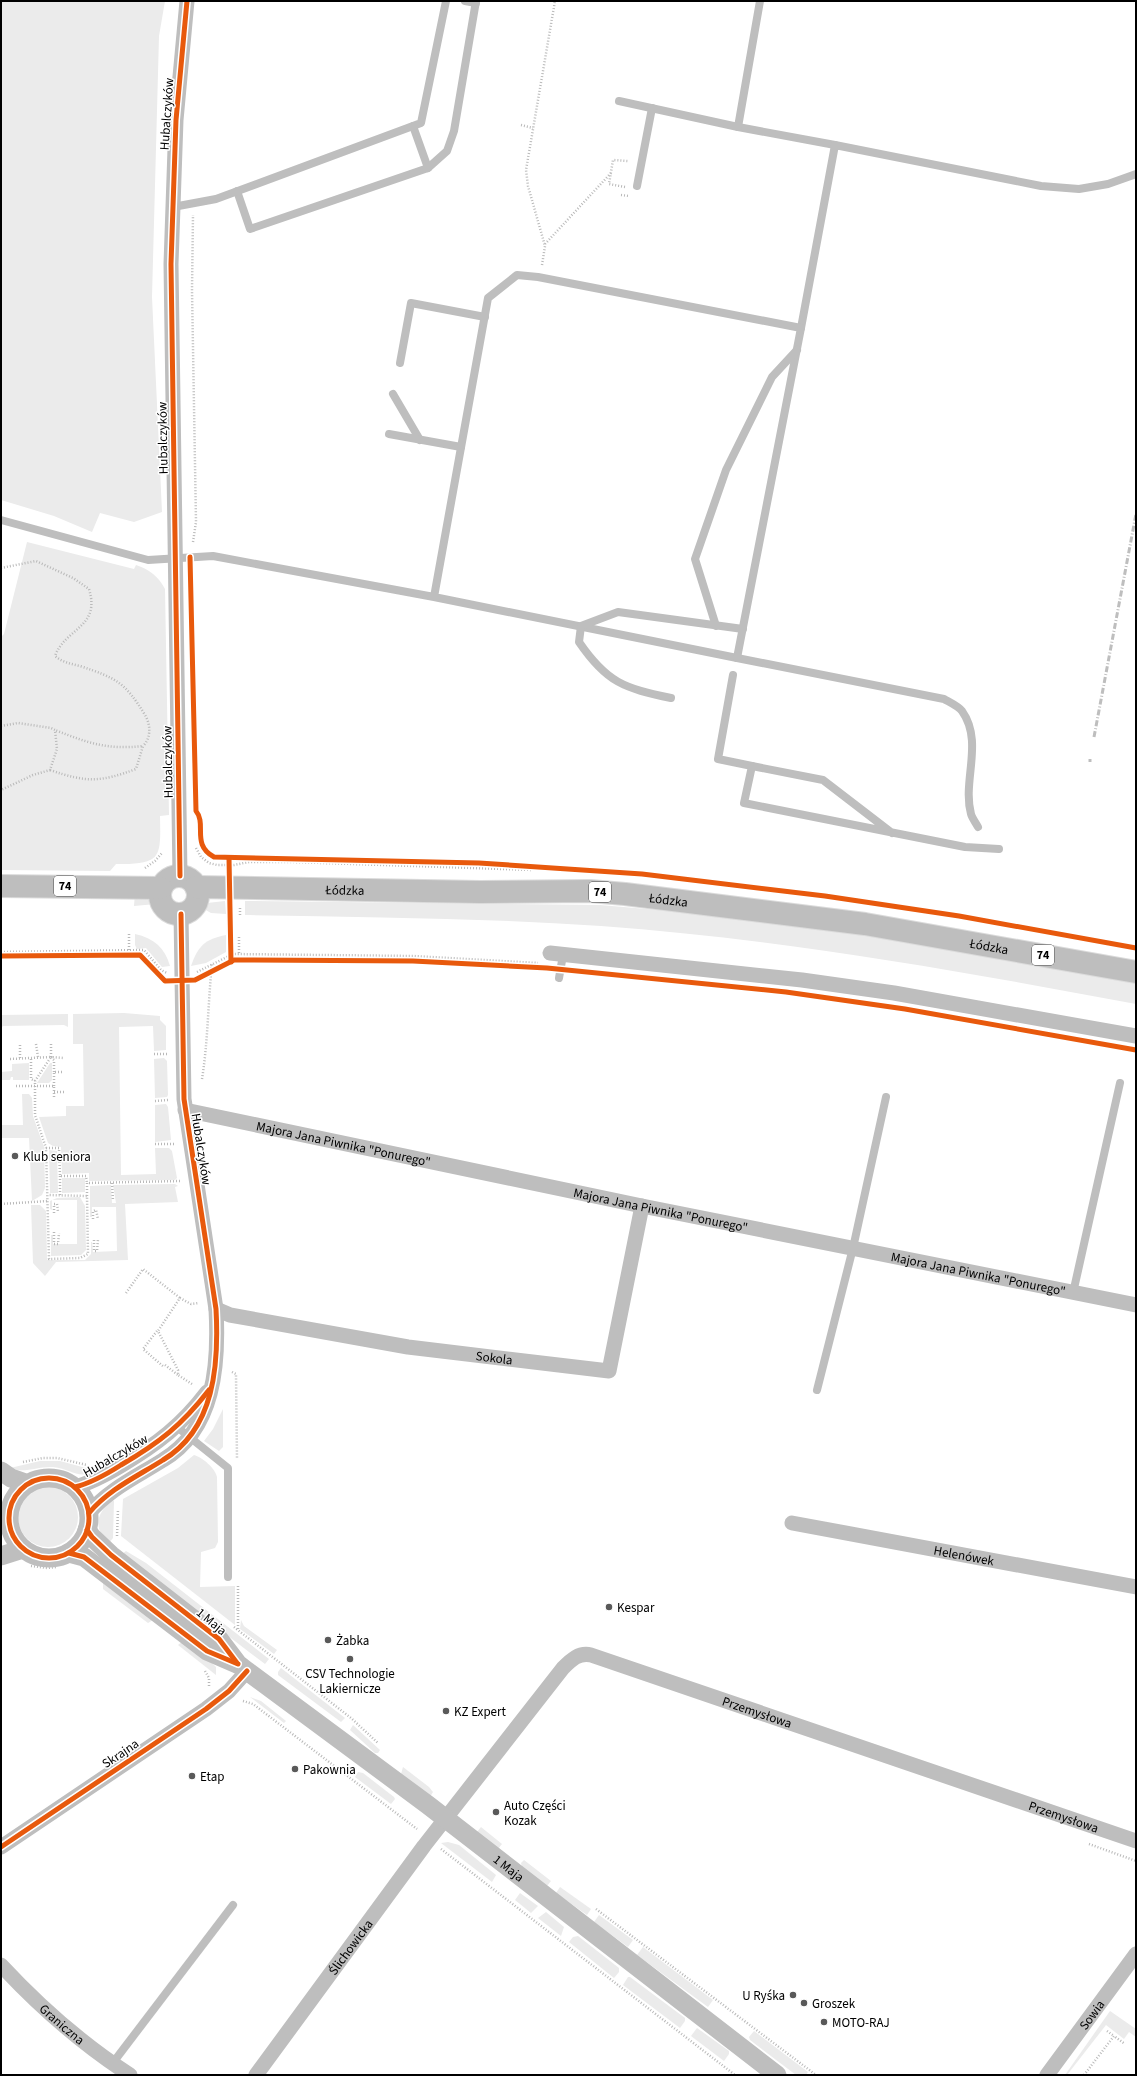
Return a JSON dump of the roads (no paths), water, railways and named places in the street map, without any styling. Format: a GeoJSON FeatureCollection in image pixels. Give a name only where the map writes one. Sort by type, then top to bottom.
{"type":"FeatureCollection","features":[{"type":"Feature","properties":{"kind":"main road","name":"74"},"geometry":{"type":"LineString","coordinates":[[1,886],[161,888],[166,881],[188,881]]}},
{"type":"Feature","properties":{"kind":"main road","name":"Łódzka"},"geometry":{"type":"LineString","coordinates":[[188,881],[230,887],[480,892],[590,891],[625,894],[865,924],[1136,972]]}},
{"type":"Feature","properties":{"kind":"main road"},"geometry":{"type":"LineString","coordinates":[[161,888],[160,897],[164,906],[171,912],[181,914],[189,911],[196,904],[198,896],[188,881]]}},
{"type":"Feature","properties":{"kind":"street","name":"Hubalczyków"},"geometry":{"type":"LineString","coordinates":[[187,1],[176,120],[170,264],[181,558],[188,881]]}},
{"type":"Feature","properties":{"kind":"street","name":"Hubalczyków"},"geometry":{"type":"LineString","coordinates":[[88,1521],[98,1502],[114,1490],[166,1459],[190,1438],[203,1416],[212,1385],[218,1342],[216,1309],[185,1110],[181,975],[181,914]]}},
{"type":"Feature","properties":{"kind":"street"},"geometry":{"type":"LineString","coordinates":[[559,964],[802,980],[894,993],[1136,1036]]}},
{"type":"Feature","properties":{"kind":"street","name":"Majora Jana Piwnika \"Ponurego\""},"geometry":{"type":"LineString","coordinates":[[185,1110],[642,1206],[1136,1305]]}},
{"type":"Feature","properties":{"kind":"street","name":"Sokola"},"geometry":{"type":"LineString","coordinates":[[216,1309],[230,1315],[408,1347],[608,1371],[642,1206]]}},
{"type":"Feature","properties":{"kind":"street","name":"Hubalczyków"},"geometry":{"type":"LineString","coordinates":[[74,1487],[84,1485],[108,1474],[152,1447],[177,1427],[192,1411],[212,1385]]}},
{"type":"Feature","properties":{"kind":"street"},"geometry":{"type":"LineString","coordinates":[[1,1471],[11,1478],[28,1484]]}},
{"type":"Feature","properties":{"kind":"street"},"geometry":{"type":"LineString","coordinates":[[1,1556],[24,1557],[33,1555],[45,1558],[58,1557],[65,1560],[80,1543],[88,1521],[81,1494],[74,1487],[64,1481],[52,1478],[40,1479],[28,1484],[17,1493],[5,1514],[11,1533],[24,1557]]}},
{"type":"Feature","properties":{"kind":"street","name":"1 Maja"},"geometry":{"type":"LineString","coordinates":[[88,1521],[92,1537],[111,1555],[219,1639],[242,1668]]}},
{"type":"Feature","properties":{"kind":"street","name":"Helenówek"},"geometry":{"type":"LineString","coordinates":[[792,1523],[1136,1587]]}},
{"type":"Feature","properties":{"kind":"street","name":"1 Maja"},"geometry":{"type":"LineString","coordinates":[[65,1560],[84,1557],[207,1651],[242,1668],[446,1819],[777,2075]]}},
{"type":"Feature","properties":{"kind":"street","name":"Przemysłowa"},"geometry":{"type":"LineString","coordinates":[[446,1819],[563,1668],[578,1655],[586,1654],[1136,1841]]}},
{"type":"Feature","properties":{"kind":"street","name":"Skrajna"},"geometry":{"type":"LineString","coordinates":[[1,1847],[206,1709],[229,1690],[242,1668]]}},
{"type":"Feature","properties":{"kind":"street","name":"Ślichowicka"},"geometry":{"type":"LineString","coordinates":[[256,2075],[446,1819]]}},
{"type":"Feature","properties":{"kind":"street","name":"Sowia"},"geometry":{"type":"LineString","coordinates":[[1047,2075],[1136,1954]]}},
{"type":"Feature","properties":{"kind":"street","name":"Graniczna"},"geometry":{"type":"LineString","coordinates":[[1,1965],[34,2000],[75,2036],[112,2064],[130,2075]]}},
{"type":"Feature","properties":{"kind":"lane"},"geometry":{"type":"LineString","coordinates":[[173,207],[216,199],[421,123],[446,1]]}},
{"type":"Feature","properties":{"kind":"lane"},"geometry":{"type":"LineString","coordinates":[[237,191],[250,229],[428,168],[446,151],[454,131],[476,2],[465,1]]}},
{"type":"Feature","properties":{"kind":"lane"},"geometry":{"type":"LineString","coordinates":[[738,127],[760,1]]}},
{"type":"Feature","properties":{"kind":"lane"},"geometry":{"type":"LineString","coordinates":[[618,101],[738,127],[1041,186],[1079,189],[1108,184],[1136,174]]}},
{"type":"Feature","properties":{"kind":"lane"},"geometry":{"type":"LineString","coordinates":[[635,187],[652,108]]}},
{"type":"Feature","properties":{"kind":"lane"},"geometry":{"type":"LineString","coordinates":[[413,126],[428,168]]}},
{"type":"Feature","properties":{"kind":"lane"},"geometry":{"type":"LineString","coordinates":[[737,658],[835,145]]}},
{"type":"Feature","properties":{"kind":"lane"},"geometry":{"type":"LineString","coordinates":[[434,597],[488,298],[517,275],[538,277],[801,328]]}},
{"type":"Feature","properties":{"kind":"lane"},"geometry":{"type":"LineString","coordinates":[[400,363],[411,303],[485,317]]}},
{"type":"Feature","properties":{"kind":"lane"},"geometry":{"type":"LineString","coordinates":[[716,626],[695,559],[726,470],[772,377],[797,350]]}},
{"type":"Feature","properties":{"kind":"lane"},"geometry":{"type":"LineString","coordinates":[[393,394],[420,440]]}},
{"type":"Feature","properties":{"kind":"lane"},"geometry":{"type":"LineString","coordinates":[[389,434],[461,448]]}},
{"type":"Feature","properties":{"kind":"lane"},"geometry":{"type":"LineString","coordinates":[[1,520],[148,560],[213,556],[434,597],[944,699],[961,710],[971,730],[972,764],[970,802],[971,814],[978,827]]}},
{"type":"Feature","properties":{"kind":"lane"},"geometry":{"type":"LineString","coordinates":[[581,626],[618,612],[743,629]]}},
{"type":"Feature","properties":{"kind":"lane"},"geometry":{"type":"LineString","coordinates":[[581,626],[579,642],[594,662],[611,679],[636,690],[671,698]]}},
{"type":"Feature","properties":{"kind":"lane"},"geometry":{"type":"LineString","coordinates":[[732,675],[718,760],[823,780],[892,833]]}},
{"type":"Feature","properties":{"kind":"lane"},"geometry":{"type":"LineString","coordinates":[[752,766],[744,803],[965,847],[999,849]]}},
{"type":"Feature","properties":{"kind":"lane"},"geometry":{"type":"LineString","coordinates":[[1073,1293],[1120,1083]]}},
{"type":"Feature","properties":{"kind":"lane"},"geometry":{"type":"LineString","coordinates":[[817,1390],[852,1248],[886,1097]]}},
{"type":"Feature","properties":{"kind":"lane"},"geometry":{"type":"LineString","coordinates":[[177,1427],[228,1468],[228,1577]]}},
{"type":"Feature","properties":{"kind":"lane"},"geometry":{"type":"LineString","coordinates":[[112,2064],[232,1905]]}},
{"type":"Feature","properties":{"kind":"railway"},"geometry":{"type":"LineString","coordinates":[[1094,737],[1136,514]]}},
{"type":"Feature","properties":{"kind":"place","name":"Klub seniora"},"geometry":{"type":"Point","coordinates":[15,1156]}},
{"type":"Feature","properties":{"kind":"place","name":"Kespar"},"geometry":{"type":"Point","coordinates":[609,1607]}},
{"type":"Feature","properties":{"kind":"place","name":"Żabka"},"geometry":{"type":"Point","coordinates":[328,1640]}},
{"type":"Feature","properties":{"kind":"place","name":"CSV Technologie Lakiernicze"},"geometry":{"type":"Point","coordinates":[350,1659]}},
{"type":"Feature","properties":{"kind":"place","name":"KZ Expert"},"geometry":{"type":"Point","coordinates":[446,1711]}},
{"type":"Feature","properties":{"kind":"place","name":"Pakownia"},"geometry":{"type":"Point","coordinates":[295,1769]}},
{"type":"Feature","properties":{"kind":"place","name":"Etap"},"geometry":{"type":"Point","coordinates":[192,1776]}},
{"type":"Feature","properties":{"kind":"place","name":"Auto Części Kozak"},"geometry":{"type":"Point","coordinates":[496,1812]}},
{"type":"Feature","properties":{"kind":"place","name":"U Ryśka"},"geometry":{"type":"Point","coordinates":[793,1995]}},
{"type":"Feature","properties":{"kind":"place","name":"Groszek"},"geometry":{"type":"Point","coordinates":[804,2003]}},
{"type":"Feature","properties":{"kind":"place","name":"MOTO-RAJ"},"geometry":{"type":"Point","coordinates":[824,2022]}}]}
